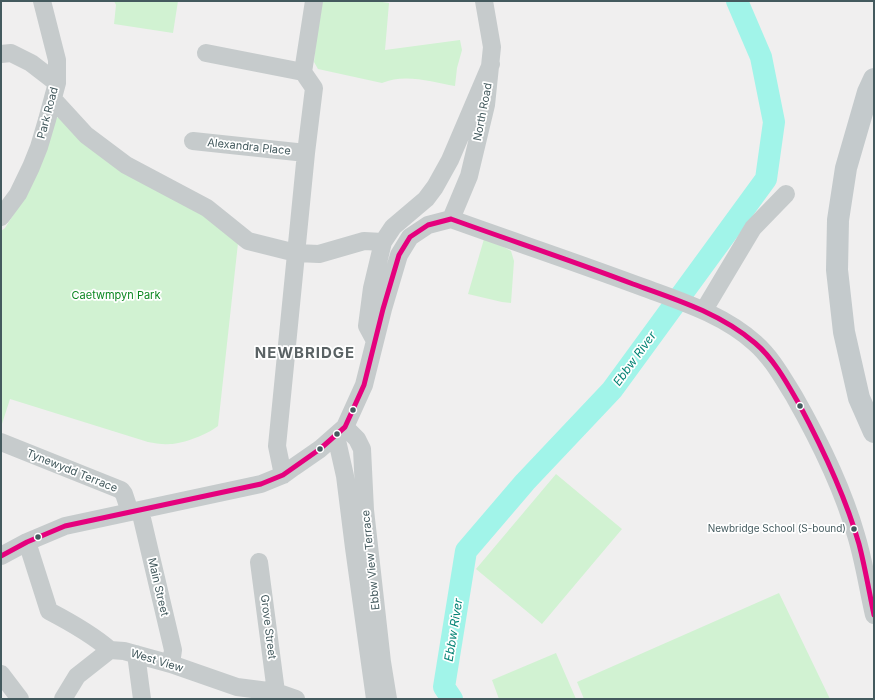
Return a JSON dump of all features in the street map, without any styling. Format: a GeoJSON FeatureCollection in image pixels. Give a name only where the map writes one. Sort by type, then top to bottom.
{"type":"FeatureCollection","features":[{"type":"Feature","properties":{"kind":"main road"},"geometry":{"type":"LineString","coordinates":[[874,79],[868,92],[846,168],[838,220],[836,270],[845,339],[859,398],[874,432]]}},
{"type":"Feature","properties":{"kind":"street","name":"Park Road"},"geometry":{"type":"LineString","coordinates":[[1,217],[18,194],[31,167],[39,147],[55,91],[58,60],[42,1]]}},
{"type":"Feature","properties":{"kind":"street"},"geometry":{"type":"LineString","coordinates":[[206,54],[303,72],[314,1]]}},
{"type":"Feature","properties":{"kind":"street","name":"North Road"},"geometry":{"type":"LineString","coordinates":[[450,219],[469,176],[486,104],[492,47],[484,1]]}},
{"type":"Feature","properties":{"kind":"street"},"geometry":{"type":"LineString","coordinates":[[1,54],[11,54],[31,64],[55,91],[86,135],[126,165],[207,208],[248,241],[296,253],[319,254],[364,241],[383,242]]}},
{"type":"Feature","properties":{"kind":"street"},"geometry":{"type":"LineString","coordinates":[[375,341],[367,326],[372,288],[383,242],[393,228],[426,199],[435,187],[450,160],[491,64]]}},
{"type":"Feature","properties":{"kind":"street","name":"Alexandra Place"},"geometry":{"type":"LineString","coordinates":[[283,475],[277,446],[306,153],[314,88],[303,72]]}},
{"type":"Feature","properties":{"kind":"street","name":"Alexandra Place"},"geometry":{"type":"LineString","coordinates":[[193,141],[306,153]]}},
{"type":"Feature","properties":{"kind":"street"},"geometry":{"type":"LineString","coordinates":[[699,308],[753,228],[786,194]]}},
{"type":"Feature","properties":{"kind":"street"},"geometry":{"type":"LineString","coordinates":[[1,556],[28,542],[66,526],[260,484],[283,475],[320,450],[341,432],[364,385],[393,272],[399,255],[410,237],[428,225],[450,219],[699,308],[737,328],[756,343],[772,362],[802,411],[835,476],[849,514],[863,560],[874,615]]}},
{"type":"Feature","properties":{"kind":"street"},"geometry":{"type":"LineString","coordinates":[[341,432],[354,548],[375,699]]}},
{"type":"Feature","properties":{"kind":"street","name":"Ebbw View Terrace"},"geometry":{"type":"LineString","coordinates":[[341,432],[357,439],[362,450],[365,510],[382,662],[388,699]]}},
{"type":"Feature","properties":{"kind":"street","name":"Tynewydd Terrace"},"geometry":{"type":"LineString","coordinates":[[1,442],[121,490],[135,511]]}},
{"type":"Feature","properties":{"kind":"street","name":"Main Street"},"geometry":{"type":"LineString","coordinates":[[135,511],[173,650],[171,664]]}},
{"type":"Feature","properties":{"kind":"street"},"geometry":{"type":"LineString","coordinates":[[28,542],[49,611],[83,630],[110,650],[77,676],[63,699]]}},
{"type":"Feature","properties":{"kind":"street","name":"Grove Street"},"geometry":{"type":"LineString","coordinates":[[259,562],[276,692]]}},
{"type":"Feature","properties":{"kind":"street","name":"West View"},"geometry":{"type":"LineString","coordinates":[[110,650],[124,651],[171,664],[237,687],[276,692],[296,699]]}},
{"type":"Feature","properties":{"kind":"street"},"geometry":{"type":"LineString","coordinates":[[136,654],[142,699]]}},
{"type":"Feature","properties":{"kind":"street"},"geometry":{"type":"LineString","coordinates":[[1,674],[20,699]]}},
{"type":"Feature","properties":{"kind":"green space"},"geometry":{"type":"Polygon","coordinates":[[[114,1],[178,1],[173,33],[114,24],[116,5],[114,1]]]}},
{"type":"Feature","properties":{"kind":"green space"},"geometry":{"type":"Polygon","coordinates":[[[320,1],[376,1],[389,3],[385,50],[460,40],[462,50],[457,68],[455,86],[409,78],[391,80],[382,83],[318,69],[314,62],[320,1]]]}},
{"type":"Feature","properties":{"kind":"green space","name":"Caetwmpyn Park"},"geometry":{"type":"Polygon","coordinates":[[[62,115],[200,211],[238,243],[218,426],[202,435],[175,444],[148,442],[10,399],[1,427],[1,231],[5,228],[25,196],[51,121],[62,115]]]}},
{"type":"Feature","properties":{"kind":"green space"},"geometry":{"type":"Polygon","coordinates":[[[484,239],[491,240],[511,251],[514,261],[511,303],[468,294],[484,239]]]}},
{"type":"Feature","properties":{"kind":"green space"},"geometry":{"type":"Polygon","coordinates":[[[556,474],[622,529],[542,624],[476,569],[556,474]]]}},
{"type":"Feature","properties":{"kind":"green space"},"geometry":{"type":"Polygon","coordinates":[[[779,593],[830,699],[584,699],[577,682],[779,593]]]}},
{"type":"Feature","properties":{"kind":"green space"},"geometry":{"type":"Polygon","coordinates":[[[556,653],[576,699],[499,699],[492,680],[556,653]]]}},
{"type":"Feature","properties":{"kind":"waterway","name":"Ebbw River"},"geometry":{"type":"LineString","coordinates":[[452,699],[444,687],[466,551],[525,482],[612,390],[766,179],[774,122],[761,57],[737,1]]}},
{"type":"Feature","properties":{"kind":"transit line"},"geometry":{"type":"LineString","coordinates":[[451,219],[588,267],[697,308],[727,323],[762,349],[780,372],[799,404],[817,438],[840,490],[859,544],[874,615]]}},
{"type":"Feature","properties":{"kind":"transit line"},"geometry":{"type":"LineString","coordinates":[[1,556],[27,542],[65,526],[261,484],[283,475],[320,449],[345,427],[364,385],[383,309],[399,255],[410,237],[428,225],[451,219]]}},
{"type":"Feature","properties":{"kind":"place","name":"Newbridge School (S-bound)"},"geometry":{"type":"Point","coordinates":[854,529]}},
{"type":"Feature","properties":{"kind":"district","name":"NEWBRIDGE"},"geometry":{"type":"Point","coordinates":[305,353]}}]}
